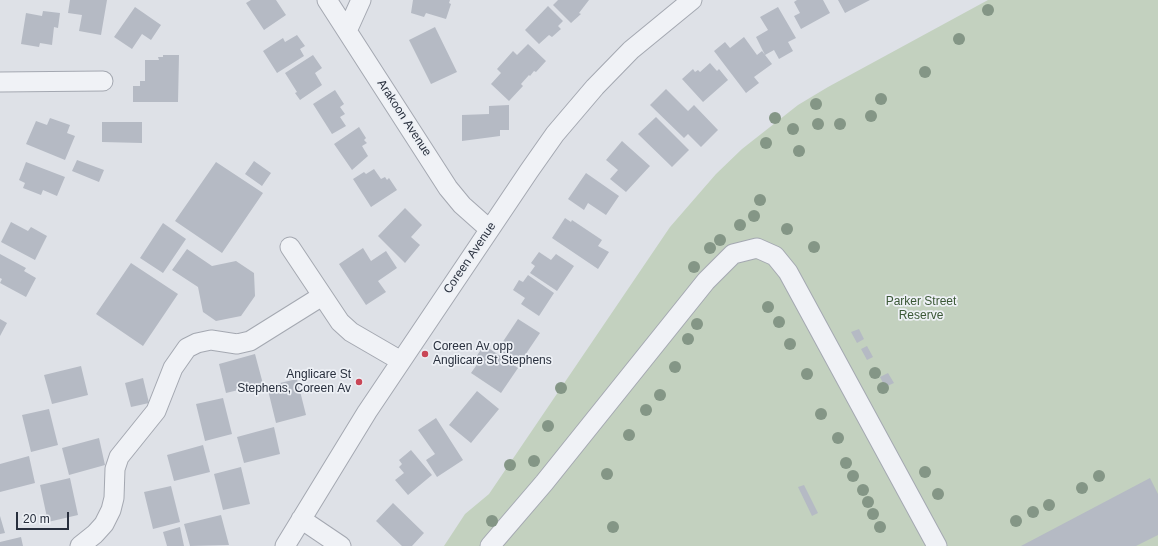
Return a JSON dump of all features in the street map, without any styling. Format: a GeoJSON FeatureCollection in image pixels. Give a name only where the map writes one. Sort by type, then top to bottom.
{"type":"FeatureCollection","features":[{"type":"Feature","properties":{"kind":"street","name":"Arakoon Avenue"},"geometry":{"type":"LineString","coordinates":[[327,0],[448,188],[462,204],[489,229]]}},
{"type":"Feature","properties":{"kind":"street"},"geometry":{"type":"LineString","coordinates":[[347,31],[361,0]]}},
{"type":"Feature","properties":{"kind":"street","name":"Coreen Avenue"},"geometry":{"type":"LineString","coordinates":[[285,546],[332,466],[489,229],[555,134],[590,92],[631,50],[692,0]]}},
{"type":"Feature","properties":{"kind":"street"},"geometry":{"type":"LineString","coordinates":[[0,82],[103,82]]}},
{"type":"Feature","properties":{"kind":"street"},"geometry":{"type":"LineString","coordinates":[[290,247],[340,322],[351,332],[401,361]]}},
{"type":"Feature","properties":{"kind":"street"},"geometry":{"type":"LineString","coordinates":[[490,546],[544,483],[706,281],[733,254],[757,248],[776,256],[788,272],[937,546]]}},
{"type":"Feature","properties":{"kind":"street"},"geometry":{"type":"LineString","coordinates":[[80,546],[95,534],[104,524],[111,510],[115,469],[119,457],[156,411],[173,368],[187,348],[197,343],[211,340],[236,344],[250,341],[322,296]]}},
{"type":"Feature","properties":{"kind":"street"},"geometry":{"type":"LineString","coordinates":[[301,519],[341,546]]}},
{"type":"Feature","properties":{"kind":"green space","name":"Parker Street Reserve"},"geometry":{"type":"Polygon","coordinates":[[[988,0],[1158,0],[1158,546],[444,546],[465,514],[489,494],[670,227],[716,174],[742,149],[798,105],[828,87],[988,0]]]}},
{"type":"Feature","properties":{"kind":"building"},"geometry":{"type":"Polygon","coordinates":[[[70,0],[107,0],[101,35],[79,31],[82,15],[68,13],[70,0]]]}},
{"type":"Feature","properties":{"kind":"building"},"geometry":{"type":"Polygon","coordinates":[[[251,0],[276,0],[286,15],[264,30],[246,3],[251,0]]]}},
{"type":"Feature","properties":{"kind":"building"},"geometry":{"type":"Polygon","coordinates":[[[413,0],[450,0],[449,3],[451,4],[446,19],[426,13],[424,17],[411,13],[413,0]]]}},
{"type":"Feature","properties":{"kind":"building"},"geometry":{"type":"Polygon","coordinates":[[[558,0],[589,0],[579,13],[581,14],[571,23],[553,5],[558,0]]]}},
{"type":"Feature","properties":{"kind":"building"},"geometry":{"type":"Polygon","coordinates":[[[797,0],[823,0],[830,13],[801,29],[794,16],[800,13],[794,2],[797,0]]]}},
{"type":"Feature","properties":{"kind":"building"},"geometry":{"type":"Polygon","coordinates":[[[838,0],[870,0],[845,13],[838,0]]]}},
{"type":"Feature","properties":{"kind":"building"},"geometry":{"type":"Polygon","coordinates":[[[548,6],[563,21],[558,26],[561,29],[552,37],[549,35],[539,44],[525,30],[548,6]]]}},
{"type":"Feature","properties":{"kind":"building"},"geometry":{"type":"Polygon","coordinates":[[[135,7],[161,25],[151,40],[142,34],[132,49],[114,37],[135,7]]]}},
{"type":"Feature","properties":{"kind":"building"},"geometry":{"type":"Polygon","coordinates":[[[778,7],[796,38],[788,42],[793,51],[779,59],[774,50],[765,55],[756,37],[768,30],[760,17],[778,7]]]}},
{"type":"Feature","properties":{"kind":"building"},"geometry":{"type":"Polygon","coordinates":[[[43,11],[60,13],[58,28],[54,27],[52,45],[40,43],[39,47],[21,44],[26,13],[42,16],[43,11]]]}},
{"type":"Feature","properties":{"kind":"building"},"geometry":{"type":"Polygon","coordinates":[[[435,27],[457,72],[431,84],[409,40],[435,27]]]}},
{"type":"Feature","properties":{"kind":"building"},"geometry":{"type":"Polygon","coordinates":[[[297,35],[305,46],[300,49],[304,56],[277,73],[263,51],[283,38],[285,42],[297,35]]]}},
{"type":"Feature","properties":{"kind":"building"},"geometry":{"type":"Polygon","coordinates":[[[744,37],[757,55],[762,51],[772,64],[754,77],[759,83],[746,93],[714,51],[725,42],[730,48],[744,37]]]}},
{"type":"Feature","properties":{"kind":"building"},"geometry":{"type":"Polygon","coordinates":[[[528,44],[546,61],[536,72],[534,71],[530,76],[529,75],[521,84],[523,86],[509,101],[491,84],[501,73],[497,69],[513,51],[517,55],[528,44]]]}},
{"type":"Feature","properties":{"kind":"building"},"geometry":{"type":"Polygon","coordinates":[[[163,55],[179,55],[178,102],[133,102],[133,86],[140,86],[140,81],[145,81],[145,60],[159,60],[158,57],[163,57],[163,55]]]}},
{"type":"Feature","properties":{"kind":"building"},"geometry":{"type":"Polygon","coordinates":[[[313,55],[322,68],[315,73],[322,85],[300,100],[295,93],[297,92],[285,73],[313,55]]]}},
{"type":"Feature","properties":{"kind":"building"},"geometry":{"type":"Polygon","coordinates":[[[710,63],[717,71],[719,69],[728,80],[703,102],[682,79],[693,69],[695,72],[698,70],[700,72],[710,63]]]}},
{"type":"Feature","properties":{"kind":"building"},"geometry":{"type":"Polygon","coordinates":[[[666,89],[688,111],[694,105],[718,130],[701,147],[688,134],[684,138],[650,105],[666,89]]]}},
{"type":"Feature","properties":{"kind":"building"},"geometry":{"type":"Polygon","coordinates":[[[335,90],[344,104],[340,107],[345,114],[340,117],[346,126],[332,134],[313,104],[335,90]]]}},
{"type":"Feature","properties":{"kind":"building"},"geometry":{"type":"Polygon","coordinates":[[[509,105],[509,130],[500,130],[500,136],[462,141],[462,115],[489,114],[489,106],[509,105]]]}},
{"type":"Feature","properties":{"kind":"building"},"geometry":{"type":"Polygon","coordinates":[[[656,117],[689,150],[672,167],[638,134],[656,117]]]}},
{"type":"Feature","properties":{"kind":"building"},"geometry":{"type":"Polygon","coordinates":[[[50,118],[70,125],[67,133],[75,136],[65,160],[26,144],[36,121],[47,125],[50,118]]]}},
{"type":"Feature","properties":{"kind":"building"},"geometry":{"type":"Polygon","coordinates":[[[102,122],[142,122],[142,143],[102,142],[102,122]]]}},
{"type":"Feature","properties":{"kind":"building"},"geometry":{"type":"Polygon","coordinates":[[[359,127],[366,138],[364,140],[367,143],[362,146],[368,156],[352,170],[334,144],[359,127]]]}},
{"type":"Feature","properties":{"kind":"building"},"geometry":{"type":"Polygon","coordinates":[[[622,141],[650,166],[626,192],[610,179],[618,170],[606,160],[622,141]]]}},
{"type":"Feature","properties":{"kind":"building"},"geometry":{"type":"Polygon","coordinates":[[[77,160],[104,170],[99,182],[72,171],[77,160]]]}},
{"type":"Feature","properties":{"kind":"building"},"geometry":{"type":"Polygon","coordinates":[[[254,161],[271,173],[262,186],[245,174],[254,161]]]}},
{"type":"Feature","properties":{"kind":"building"},"geometry":{"type":"Polygon","coordinates":[[[26,162],[65,177],[57,196],[43,190],[41,195],[23,188],[25,183],[19,180],[26,162]]]}},
{"type":"Feature","properties":{"kind":"building"},"geometry":{"type":"Polygon","coordinates":[[[216,162],[263,193],[222,253],[175,221],[216,162]]]}},
{"type":"Feature","properties":{"kind":"building"},"geometry":{"type":"Polygon","coordinates":[[[374,169],[381,179],[385,177],[387,180],[389,178],[397,190],[371,207],[353,179],[364,172],[366,174],[374,169]]]}},
{"type":"Feature","properties":{"kind":"building"},"geometry":{"type":"Polygon","coordinates":[[[586,173],[619,196],[606,215],[588,203],[584,210],[568,199],[586,173]]]}},
{"type":"Feature","properties":{"kind":"building"},"geometry":{"type":"Polygon","coordinates":[[[405,208],[422,225],[411,237],[420,245],[405,263],[378,236],[405,208]]]}},
{"type":"Feature","properties":{"kind":"building"},"geometry":{"type":"Polygon","coordinates":[[[565,218],[571,222],[572,220],[602,240],[598,246],[609,252],[598,269],[552,238],[565,218]]]}},
{"type":"Feature","properties":{"kind":"building"},"geometry":{"type":"Polygon","coordinates":[[[11,222],[28,231],[31,227],[47,236],[35,260],[1,242],[11,222]]]}},
{"type":"Feature","properties":{"kind":"building"},"geometry":{"type":"Polygon","coordinates":[[[163,223],[186,239],[163,273],[140,258],[163,223]]]}},
{"type":"Feature","properties":{"kind":"building"},"geometry":{"type":"Polygon","coordinates":[[[363,248],[371,261],[386,251],[397,268],[378,281],[386,292],[366,305],[339,264],[363,248]]]}},
{"type":"Feature","properties":{"kind":"building"},"geometry":{"type":"Polygon","coordinates":[[[187,249],[212,266],[236,261],[254,273],[255,296],[241,316],[216,321],[203,312],[198,287],[172,270],[187,249]]]}},
{"type":"Feature","properties":{"kind":"building"},"geometry":{"type":"Polygon","coordinates":[[[539,252],[551,260],[556,254],[574,266],[557,291],[530,273],[535,266],[531,263],[539,252]]]}},
{"type":"Feature","properties":{"kind":"building"},"geometry":{"type":"Polygon","coordinates":[[[0,254],[26,268],[24,271],[36,278],[26,297],[0,283],[2,279],[0,278],[0,254]]]}},
{"type":"Feature","properties":{"kind":"building"},"geometry":{"type":"Polygon","coordinates":[[[131,263],[178,294],[143,346],[96,314],[131,263]]]}},
{"type":"Feature","properties":{"kind":"building"},"geometry":{"type":"Polygon","coordinates":[[[528,275],[554,293],[539,316],[521,304],[525,298],[513,290],[519,280],[523,282],[528,275]]]}},
{"type":"Feature","properties":{"kind":"building"},"geometry":{"type":"Polygon","coordinates":[[[0,319],[7,323],[0,336],[0,319]]]}},
{"type":"Feature","properties":{"kind":"building"},"geometry":{"type":"Polygon","coordinates":[[[518,319],[540,333],[519,364],[498,349],[518,319]]]}},
{"type":"Feature","properties":{"kind":"building"},"geometry":{"type":"Polygon","coordinates":[[[859,329],[864,339],[857,343],[851,332],[859,329]]]}},
{"type":"Feature","properties":{"kind":"building"},"geometry":{"type":"Polygon","coordinates":[[[484,345],[518,368],[501,393],[471,373],[478,363],[474,360],[484,345]]]}},
{"type":"Feature","properties":{"kind":"building"},"geometry":{"type":"Polygon","coordinates":[[[867,346],[873,357],[867,360],[861,349],[867,346]]]}},
{"type":"Feature","properties":{"kind":"building"},"geometry":{"type":"Polygon","coordinates":[[[255,354],[263,384],[226,393],[219,364],[255,354]]]}},
{"type":"Feature","properties":{"kind":"building"},"geometry":{"type":"Polygon","coordinates":[[[81,366],[88,395],[52,404],[44,375],[81,366]]]}},
{"type":"Feature","properties":{"kind":"building"},"geometry":{"type":"Polygon","coordinates":[[[888,373],[894,383],[885,387],[880,377],[888,373]]]}},
{"type":"Feature","properties":{"kind":"building"},"geometry":{"type":"Polygon","coordinates":[[[143,378],[149,403],[131,407],[125,383],[143,378]]]}},
{"type":"Feature","properties":{"kind":"building"},"geometry":{"type":"Polygon","coordinates":[[[297,379],[306,415],[276,423],[267,386],[297,379]]]}},
{"type":"Feature","properties":{"kind":"building"},"geometry":{"type":"Polygon","coordinates":[[[477,391],[499,409],[471,443],[449,425],[477,391]]]}},
{"type":"Feature","properties":{"kind":"building"},"geometry":{"type":"Polygon","coordinates":[[[223,398],[232,434],[205,441],[196,404],[223,398]]]}},
{"type":"Feature","properties":{"kind":"building"},"geometry":{"type":"Polygon","coordinates":[[[49,409],[58,445],[31,452],[22,415],[49,409]]]}},
{"type":"Feature","properties":{"kind":"building"},"geometry":{"type":"Polygon","coordinates":[[[436,418],[463,460],[437,477],[426,460],[435,454],[418,430],[436,418]]]}},
{"type":"Feature","properties":{"kind":"building"},"geometry":{"type":"Polygon","coordinates":[[[274,427],[280,454],[244,463],[237,437],[274,427]]]}},
{"type":"Feature","properties":{"kind":"building"},"geometry":{"type":"Polygon","coordinates":[[[99,438],[105,465],[69,475],[62,448],[99,438]]]}},
{"type":"Feature","properties":{"kind":"building"},"geometry":{"type":"Polygon","coordinates":[[[203,445],[210,472],[174,481],[167,455],[203,445]]]}},
{"type":"Feature","properties":{"kind":"building"},"geometry":{"type":"Polygon","coordinates":[[[411,450],[432,475],[408,495],[395,480],[404,473],[399,467],[402,464],[399,460],[411,450]]]}},
{"type":"Feature","properties":{"kind":"building"},"geometry":{"type":"Polygon","coordinates":[[[29,456],[35,483],[0,492],[0,464],[29,456]]]}},
{"type":"Feature","properties":{"kind":"building"},"geometry":{"type":"Polygon","coordinates":[[[241,467],[250,504],[223,510],[214,474],[241,467]]]}},
{"type":"Feature","properties":{"kind":"building"},"geometry":{"type":"Polygon","coordinates":[[[70,478],[78,515],[48,522],[40,485],[70,478]]]}},
{"type":"Feature","properties":{"kind":"building"},"geometry":{"type":"Polygon","coordinates":[[[1150,478],[1158,494],[1158,535],[1136,546],[1021,546],[1150,478]]]}},
{"type":"Feature","properties":{"kind":"building"},"geometry":{"type":"Polygon","coordinates":[[[804,485],[818,513],[812,516],[798,487],[804,485]]]}},
{"type":"Feature","properties":{"kind":"building"},"geometry":{"type":"Polygon","coordinates":[[[171,486],[180,522],[153,529],[144,492],[171,486]]]}},
{"type":"Feature","properties":{"kind":"building"},"geometry":{"type":"Polygon","coordinates":[[[393,503],[424,533],[412,546],[402,546],[376,521],[393,503]]]}},
{"type":"Feature","properties":{"kind":"building"},"geometry":{"type":"Polygon","coordinates":[[[221,515],[229,545],[190,546],[184,524],[221,515]]]}},
{"type":"Feature","properties":{"kind":"building"},"geometry":{"type":"Polygon","coordinates":[[[0,516],[5,533],[0,534],[0,516]]]}},
{"type":"Feature","properties":{"kind":"building"},"geometry":{"type":"Polygon","coordinates":[[[180,527],[184,546],[167,546],[163,532],[180,527]]]}},
{"type":"Feature","properties":{"kind":"building"},"geometry":{"type":"Polygon","coordinates":[[[21,537],[23,546],[0,546],[0,542],[21,537]]]}},
{"type":"Feature","properties":{"kind":"place","name":"Coreen Av opp Anglicare St Stephens"},"geometry":{"type":"Point","coordinates":[425,354]}},
{"type":"Feature","properties":{"kind":"place","name":"Anglicare St Stephens, Coreen Av"},"geometry":{"type":"Point","coordinates":[359,382]}}]}
